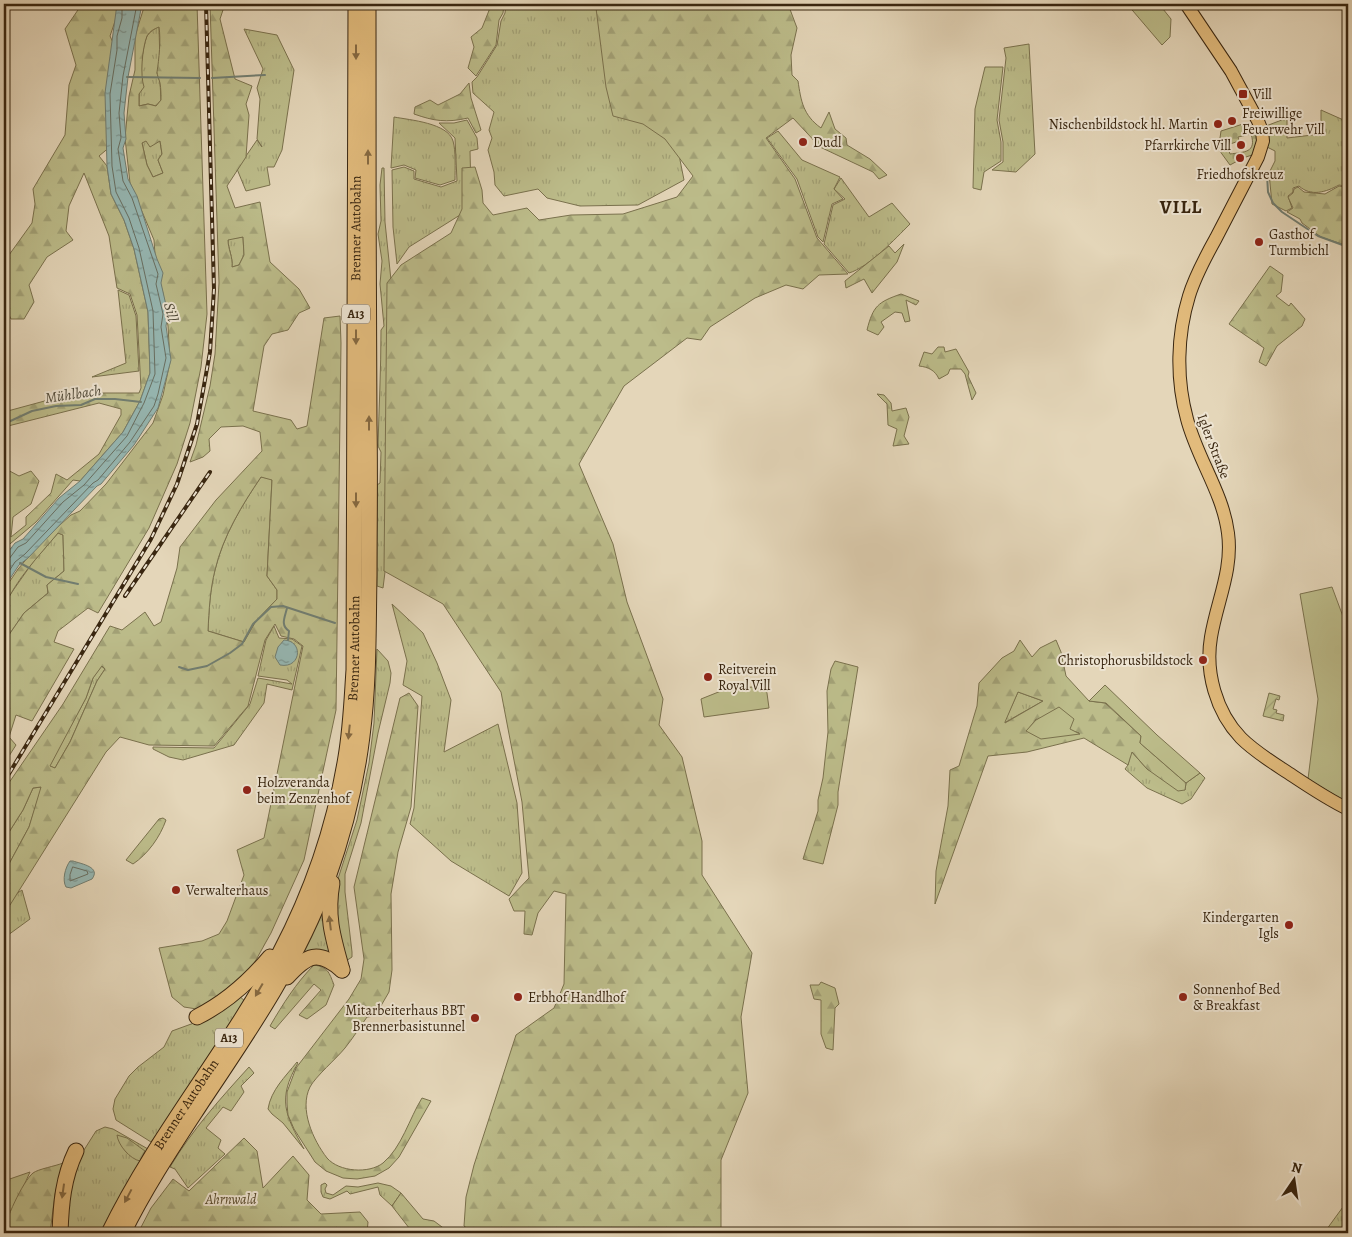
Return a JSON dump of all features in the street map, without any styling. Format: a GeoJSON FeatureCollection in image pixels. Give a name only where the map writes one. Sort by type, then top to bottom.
{"type":"FeatureCollection","features":[{"type":"Feature","properties":{"kind":"highway","name":"Brenner Autobahn"},"geometry":{"type":"LineString","coordinates":[[167,1143],[273,993],[301,940],[318,902],[343,831],[354,784],[362,734],[368,658],[362,627],[356,4]]}},
{"type":"Feature","properties":{"kind":"highway","name":"Brenner Autobahn"},"geometry":{"type":"LineString","coordinates":[[123,1233],[155,1163],[247,1009],[290,932],[316,873],[340,786],[349,734],[354,648],[362,627],[370,474],[368,4]]}},
{"type":"Feature","properties":{"kind":"highway"},"geometry":{"type":"LineString","coordinates":[[273,993],[294,969],[311,958],[326,958],[342,970],[332,934],[329,909],[330,894],[343,831]]}},
{"type":"Feature","properties":{"kind":"highway"},"geometry":{"type":"LineString","coordinates":[[197,1017],[223,1002],[247,983],[290,932]]}},
{"type":"Feature","properties":{"kind":"highway"},"geometry":{"type":"LineString","coordinates":[[60,1233],[64,1187],[67,1172],[76,1151]]}},
{"type":"Feature","properties":{"kind":"highway","name":"Brenner Autobahn"},"geometry":{"type":"LineString","coordinates":[[109,1233],[129,1194],[155,1163]]}},
{"type":"Feature","properties":{"kind":"main road","name":"Igler Straße"},"geometry":{"type":"LineString","coordinates":[[1186,4],[1231,71],[1258,121],[1262,136],[1262,146],[1258,157],[1206,258],[1190,294],[1181,333],[1181,387],[1187,420],[1192,437],[1220,502],[1228,532],[1227,572],[1209,647],[1212,683],[1220,707],[1240,737],[1264,757],[1348,809]]}},
{"type":"Feature","properties":{"kind":"green space"},"geometry":{"type":"Polygon","coordinates":[[[82,4],[121,4],[110,36],[115,47],[111,146],[99,156],[107,166],[111,194],[124,220],[134,249],[148,312],[150,373],[140,401],[123,432],[80,481],[73,480],[36,522],[4,549],[4,468],[19,476],[31,471],[39,481],[31,504],[13,517],[11,537],[26,525],[26,517],[51,493],[56,474],[67,480],[99,454],[121,415],[121,409],[99,403],[4,427],[4,412],[63,396],[88,393],[139,393],[141,388],[137,315],[130,294],[117,288],[109,236],[84,173],[69,206],[66,231],[73,240],[47,257],[29,285],[34,302],[24,319],[11,319],[6,309],[4,309],[4,262],[32,223],[35,204],[33,189],[65,135],[69,85],[76,65],[65,29],[82,4]]]}},
{"type":"Feature","properties":{"kind":"green space"},"geometry":{"type":"Polygon","coordinates":[[[145,4],[197,4],[207,314],[201,367],[190,423],[177,464],[149,528],[98,613],[88,608],[58,631],[54,642],[74,649],[32,721],[16,715],[9,737],[16,745],[4,764],[4,642],[24,613],[48,593],[47,585],[64,571],[63,535],[58,533],[28,569],[14,588],[4,608],[4,590],[18,569],[42,541],[71,515],[80,511],[106,484],[153,423],[163,395],[170,362],[168,326],[163,293],[156,269],[154,240],[130,183],[125,138],[129,96],[135,70],[135,36],[145,4]],[[159,27],[149,33],[145,41],[142,69],[144,87],[139,94],[139,106],[148,104],[156,106],[161,100],[157,72],[160,44],[159,27]],[[146,141],[142,143],[147,165],[153,177],[163,173],[158,160],[162,154],[160,141],[150,147],[146,141]]]}},
{"type":"Feature","properties":{"kind":"green space"},"geometry":{"type":"Polygon","coordinates":[[[210,4],[225,4],[220,19],[235,79],[252,86],[246,104],[249,115],[246,157],[227,186],[235,208],[260,202],[270,262],[299,289],[310,308],[299,313],[288,330],[272,334],[264,346],[253,411],[291,420],[297,429],[307,426],[324,318],[340,316],[341,343],[336,710],[304,860],[271,933],[242,985],[203,1010],[184,1007],[172,997],[159,948],[202,941],[219,934],[227,921],[244,875],[237,850],[264,838],[303,646],[294,639],[281,636],[275,624],[265,640],[248,706],[214,746],[149,745],[120,737],[106,752],[10,905],[4,910],[4,868],[9,864],[29,827],[41,787],[33,788],[23,810],[4,840],[4,790],[63,704],[110,626],[122,630],[145,612],[154,626],[161,622],[177,568],[180,547],[216,500],[262,451],[260,432],[243,426],[221,427],[209,439],[210,451],[203,457],[190,462],[210,386],[215,354],[219,283],[210,4]],[[243,237],[228,240],[232,267],[239,265],[244,255],[243,237]],[[261,477],[240,510],[218,557],[212,585],[208,631],[244,642],[256,621],[277,599],[277,590],[267,576],[272,480],[261,477]],[[102,666],[93,678],[86,698],[50,766],[55,768],[70,742],[97,681],[105,669],[102,666]]]}},
{"type":"Feature","properties":{"kind":"green space"},"geometry":{"type":"Polygon","coordinates":[[[489,4],[504,4],[503,13],[499,20],[496,45],[476,76],[468,68],[474,47],[471,37],[482,28],[490,8],[489,4]]]}},
{"type":"Feature","properties":{"kind":"green space"},"geometry":{"type":"Polygon","coordinates":[[[506,4],[602,4],[644,117],[666,137],[679,155],[684,180],[638,205],[580,206],[547,198],[538,189],[504,196],[495,185],[494,172],[488,150],[492,138],[489,130],[494,112],[473,93],[472,82],[497,45],[506,4]]]}},
{"type":"Feature","properties":{"kind":"green space"},"geometry":{"type":"Polygon","coordinates":[[[598,4],[788,4],[797,28],[791,55],[792,75],[798,81],[802,101],[807,113],[821,128],[829,112],[835,129],[846,138],[847,145],[870,159],[887,175],[879,179],[873,172],[820,147],[793,118],[766,138],[795,179],[817,238],[848,274],[819,275],[803,289],[786,285],[755,298],[710,327],[701,340],[687,338],[624,386],[579,464],[613,544],[627,602],[663,699],[659,725],[682,757],[702,841],[702,875],[752,953],[741,1017],[748,1093],[721,1160],[721,1233],[473,1233],[464,1226],[466,1197],[474,1165],[516,1035],[554,1008],[564,984],[566,894],[554,891],[538,913],[532,935],[524,934],[525,911],[514,911],[509,899],[529,878],[522,802],[501,692],[443,604],[384,571],[387,283],[401,265],[451,233],[462,209],[462,168],[475,167],[482,190],[483,203],[493,215],[527,208],[539,220],[571,215],[623,214],[677,197],[693,176],[665,139],[643,124],[613,116],[606,87],[596,8],[598,4]]]}},
{"type":"Feature","properties":{"kind":"green space"},"geometry":{"type":"Polygon","coordinates":[[[1127,4],[1159,4],[1171,19],[1170,37],[1162,45],[1127,4]]]}},
{"type":"Feature","properties":{"kind":"green space"},"geometry":{"type":"Polygon","coordinates":[[[159,26],[160,65],[157,73],[160,82],[161,100],[156,106],[148,104],[139,106],[145,42],[148,34],[159,26]]]}},
{"type":"Feature","properties":{"kind":"green space"},"geometry":{"type":"Polygon","coordinates":[[[244,29],[277,35],[294,70],[282,150],[274,167],[267,167],[270,185],[246,191],[237,169],[257,140],[262,147],[257,139],[260,99],[257,88],[263,69],[244,29]]]}},
{"type":"Feature","properties":{"kind":"green space"},"geometry":{"type":"Polygon","coordinates":[[[1029,44],[1035,154],[1016,172],[992,170],[1003,162],[1003,142],[999,120],[1006,58],[1004,48],[1029,44]]]}},
{"type":"Feature","properties":{"kind":"green space"},"geometry":{"type":"Polygon","coordinates":[[[985,67],[1003,67],[997,120],[1001,142],[1001,161],[984,172],[981,190],[973,188],[975,109],[985,67]]]}},
{"type":"Feature","properties":{"kind":"green space"},"geometry":{"type":"Polygon","coordinates":[[[469,83],[471,98],[481,130],[476,133],[468,118],[440,120],[414,114],[415,107],[430,100],[438,105],[460,94],[469,83]]]}},
{"type":"Feature","properties":{"kind":"green space"},"geometry":{"type":"Polygon","coordinates":[[[1321,110],[1348,122],[1348,192],[1345,186],[1339,185],[1319,192],[1308,191],[1299,186],[1293,188],[1293,192],[1288,196],[1292,208],[1286,211],[1272,204],[1269,173],[1275,161],[1275,151],[1267,147],[1266,126],[1287,118],[1287,138],[1321,134],[1321,110]]]}},
{"type":"Feature","properties":{"kind":"green space"},"geometry":{"type":"Polygon","coordinates":[[[394,117],[428,123],[444,130],[450,135],[455,150],[455,180],[440,185],[415,178],[416,170],[404,165],[391,168],[394,117]]]}},
{"type":"Feature","properties":{"kind":"green space"},"geometry":{"type":"Polygon","coordinates":[[[467,120],[477,138],[478,149],[470,151],[471,191],[460,215],[409,247],[397,264],[393,227],[392,170],[404,167],[414,171],[414,179],[441,187],[457,181],[455,138],[439,123],[454,123],[467,120]]]}},
{"type":"Feature","properties":{"kind":"green space"},"geometry":{"type":"Polygon","coordinates":[[[1243,124],[1257,129],[1258,137],[1255,154],[1230,165],[1214,143],[1220,138],[1221,131],[1243,124]],[[1251,134],[1238,137],[1239,141],[1227,145],[1230,154],[1248,150],[1251,148],[1251,134]]]}},
{"type":"Feature","properties":{"kind":"green space"},"geometry":{"type":"Polygon","coordinates":[[[778,131],[802,160],[840,177],[834,189],[843,199],[832,204],[823,242],[818,237],[797,179],[767,138],[778,131]]]}},
{"type":"Feature","properties":{"kind":"green space"},"geometry":{"type":"Polygon","coordinates":[[[146,140],[160,141],[162,154],[158,160],[163,173],[153,177],[147,165],[142,143],[146,140]]]}},
{"type":"Feature","properties":{"kind":"green space"},"geometry":{"type":"Polygon","coordinates":[[[382,168],[384,168],[385,222],[392,290],[385,572],[383,588],[377,586],[377,485],[380,483],[381,452],[378,446],[381,330],[384,326],[380,284],[382,261],[378,234],[381,221],[380,185],[382,168]]]}},
{"type":"Feature","properties":{"kind":"green space"},"geometry":{"type":"Polygon","coordinates":[[[841,178],[869,217],[892,203],[910,224],[873,259],[849,273],[824,244],[833,205],[845,199],[834,189],[841,178]]]}},
{"type":"Feature","properties":{"kind":"green space"},"geometry":{"type":"Polygon","coordinates":[[[1339,186],[1344,187],[1348,193],[1348,246],[1321,237],[1302,223],[1300,219],[1287,212],[1293,208],[1288,197],[1298,187],[1304,192],[1325,194],[1339,186]]]}},
{"type":"Feature","properties":{"kind":"green space"},"geometry":{"type":"Polygon","coordinates":[[[243,237],[244,255],[239,265],[232,267],[228,239],[243,237]]]}},
{"type":"Feature","properties":{"kind":"green space"},"geometry":{"type":"Polygon","coordinates":[[[904,244],[897,262],[872,293],[864,279],[846,288],[845,281],[889,246],[895,253],[904,244]]]}},
{"type":"Feature","properties":{"kind":"green space"},"geometry":{"type":"Polygon","coordinates":[[[1270,266],[1283,275],[1281,292],[1276,296],[1289,306],[1291,303],[1305,319],[1302,326],[1277,346],[1266,366],[1259,362],[1264,348],[1229,324],[1270,266]]]}},
{"type":"Feature","properties":{"kind":"green space"},"geometry":{"type":"Polygon","coordinates":[[[118,290],[129,295],[136,316],[139,371],[92,377],[126,363],[118,290]]]}},
{"type":"Feature","properties":{"kind":"green space"},"geometry":{"type":"Polygon","coordinates":[[[901,294],[919,301],[916,305],[906,300],[910,321],[905,322],[902,313],[895,312],[881,322],[884,327],[878,335],[867,330],[874,310],[887,300],[901,294]]]}},
{"type":"Feature","properties":{"kind":"green space"},"geometry":{"type":"Polygon","coordinates":[[[938,347],[944,347],[945,352],[956,349],[969,372],[968,376],[976,393],[972,400],[965,374],[961,369],[950,369],[948,374],[939,379],[931,370],[919,366],[924,352],[932,354],[938,347]]]}},
{"type":"Feature","properties":{"kind":"green space"},"geometry":{"type":"Polygon","coordinates":[[[877,394],[884,395],[891,403],[892,411],[906,408],[909,417],[904,436],[909,444],[893,446],[897,429],[888,425],[887,404],[877,394]]]}},
{"type":"Feature","properties":{"kind":"green space"},"geometry":{"type":"Polygon","coordinates":[[[261,477],[272,479],[267,576],[277,590],[277,599],[256,621],[244,642],[208,631],[210,600],[218,557],[240,510],[261,477]]]}},
{"type":"Feature","properties":{"kind":"green space"},"geometry":{"type":"Polygon","coordinates":[[[58,533],[63,535],[64,571],[47,585],[48,593],[24,613],[4,642],[4,608],[7,599],[33,562],[58,533]]]}},
{"type":"Feature","properties":{"kind":"green space"},"geometry":{"type":"Polygon","coordinates":[[[1332,587],[1348,630],[1348,803],[1308,779],[1318,699],[1300,594],[1332,587]]]}},
{"type":"Feature","properties":{"kind":"green space"},"geometry":{"type":"Polygon","coordinates":[[[392,604],[423,633],[451,700],[444,752],[498,724],[517,803],[522,873],[509,896],[451,861],[410,824],[414,808],[422,696],[403,685],[407,661],[392,604]]]}},
{"type":"Feature","properties":{"kind":"green space"},"geometry":{"type":"Polygon","coordinates":[[[274,626],[279,638],[292,639],[302,646],[292,690],[267,684],[264,703],[234,745],[183,760],[169,757],[153,749],[153,747],[214,748],[250,704],[258,678],[292,684],[287,680],[258,676],[266,640],[274,626]]]}},
{"type":"Feature","properties":{"kind":"green space"},"geometry":{"type":"Polygon","coordinates":[[[1020,640],[1032,657],[1040,648],[1056,640],[1061,652],[1066,676],[1089,701],[1105,703],[1141,736],[1140,743],[1186,783],[1185,790],[1178,791],[1147,769],[1132,752],[1128,765],[1084,738],[1027,752],[988,756],[935,904],[936,871],[948,806],[950,770],[959,766],[977,706],[979,683],[1002,658],[1014,651],[1020,640]],[[1018,692],[1005,722],[1005,723],[1043,701],[1018,692]],[[1036,719],[1027,731],[1079,733],[1036,719]]]}},
{"type":"Feature","properties":{"kind":"green space"},"geometry":{"type":"Polygon","coordinates":[[[377,649],[388,661],[391,673],[361,823],[345,874],[345,892],[352,952],[352,957],[346,961],[335,937],[335,888],[357,820],[369,763],[374,723],[377,649]]]}},
{"type":"Feature","properties":{"kind":"green space"},"geometry":{"type":"Polygon","coordinates":[[[835,661],[858,667],[838,792],[838,805],[823,864],[803,859],[818,811],[828,732],[827,691],[831,669],[835,661]]]}},
{"type":"Feature","properties":{"kind":"green space"},"geometry":{"type":"Polygon","coordinates":[[[101,666],[105,669],[97,681],[70,742],[55,768],[49,766],[86,698],[93,678],[101,666]]]}},
{"type":"Feature","properties":{"kind":"green space"},"geometry":{"type":"Polygon","coordinates":[[[1105,685],[1200,773],[1186,783],[1140,743],[1141,736],[1106,703],[1089,701],[1105,685]]]}},
{"type":"Feature","properties":{"kind":"green space"},"geometry":{"type":"Polygon","coordinates":[[[766,686],[769,708],[704,717],[701,699],[726,689],[766,686]]]}},
{"type":"Feature","properties":{"kind":"green space"},"geometry":{"type":"Polygon","coordinates":[[[1018,692],[1043,701],[1004,723],[1018,692]]]}},
{"type":"Feature","properties":{"kind":"green space"},"geometry":{"type":"Polygon","coordinates":[[[409,693],[418,706],[411,807],[398,852],[391,894],[392,970],[389,992],[375,1016],[367,1017],[345,1048],[310,1087],[306,1105],[309,1124],[327,1158],[332,1163],[346,1169],[362,1170],[377,1167],[390,1156],[400,1141],[422,1098],[431,1101],[399,1157],[389,1168],[375,1176],[357,1179],[343,1178],[326,1171],[315,1162],[294,1129],[288,1115],[287,1092],[296,1068],[349,999],[361,979],[364,959],[354,887],[400,698],[409,693]]]}},
{"type":"Feature","properties":{"kind":"green space"},"geometry":{"type":"Polygon","coordinates":[[[1269,693],[1280,696],[1279,700],[1276,699],[1273,709],[1277,710],[1276,713],[1284,715],[1283,721],[1263,716],[1269,693]]]}},
{"type":"Feature","properties":{"kind":"green space"},"geometry":{"type":"Polygon","coordinates":[[[1059,707],[1074,719],[1070,729],[1080,734],[1041,739],[1026,731],[1036,720],[1059,707]]]}},
{"type":"Feature","properties":{"kind":"green space"},"geometry":{"type":"Polygon","coordinates":[[[1131,751],[1147,769],[1185,790],[1186,783],[1200,773],[1205,778],[1191,799],[1182,804],[1147,788],[1125,769],[1128,765],[1131,751]]]}},
{"type":"Feature","properties":{"kind":"green space"},"geometry":{"type":"Polygon","coordinates":[[[42,787],[29,827],[9,864],[4,868],[4,840],[23,810],[33,788],[42,787]]]}},
{"type":"Feature","properties":{"kind":"green space"},"geometry":{"type":"Polygon","coordinates":[[[163,818],[166,820],[157,839],[148,850],[133,864],[126,860],[159,819],[163,818]]]}},
{"type":"Feature","properties":{"kind":"green space"},"geometry":{"type":"Polygon","coordinates":[[[22,890],[30,919],[4,938],[4,902],[22,890]]]}},
{"type":"Feature","properties":{"kind":"green space"},"geometry":{"type":"Polygon","coordinates":[[[328,893],[337,962],[297,962],[328,893]]]}},
{"type":"Feature","properties":{"kind":"green space"},"geometry":{"type":"Polygon","coordinates":[[[314,965],[322,967],[327,971],[334,985],[326,1005],[307,1019],[299,1015],[321,990],[314,984],[275,1029],[270,1026],[296,986],[314,965]]]}},
{"type":"Feature","properties":{"kind":"green space"},"geometry":{"type":"Polygon","coordinates":[[[821,982],[835,988],[839,1004],[835,1008],[833,1050],[826,1048],[821,1034],[821,1000],[814,999],[810,985],[819,985],[821,982]]]}},
{"type":"Feature","properties":{"kind":"green space"},"geometry":{"type":"Polygon","coordinates":[[[238,995],[246,1002],[151,1142],[116,1120],[113,1109],[115,1099],[129,1076],[164,1047],[172,1031],[194,1023],[238,995]]]}},
{"type":"Feature","properties":{"kind":"green space"},"geometry":{"type":"Polygon","coordinates":[[[297,1062],[287,1087],[286,1107],[292,1126],[304,1149],[283,1123],[268,1109],[275,1090],[297,1062]]]}},
{"type":"Feature","properties":{"kind":"green space"},"geometry":{"type":"Polygon","coordinates":[[[249,1067],[254,1073],[241,1086],[244,1092],[231,1111],[223,1107],[206,1128],[221,1140],[218,1148],[225,1154],[188,1188],[175,1169],[170,1167],[197,1128],[249,1067]]]}},
{"type":"Feature","properties":{"kind":"green space"},"geometry":{"type":"Polygon","coordinates":[[[105,1127],[113,1129],[148,1149],[103,1233],[52,1233],[61,1176],[79,1153],[84,1150],[96,1131],[105,1127]]]}},
{"type":"Feature","properties":{"kind":"green space"},"geometry":{"type":"Polygon","coordinates":[[[117,1135],[127,1138],[145,1151],[140,1161],[132,1158],[125,1151],[117,1135]]]}},
{"type":"Feature","properties":{"kind":"green space","name":"Ahrnwald"},"geometry":{"type":"Polygon","coordinates":[[[244,1138],[257,1151],[263,1188],[293,1156],[309,1175],[307,1200],[321,1214],[360,1212],[368,1222],[367,1233],[138,1233],[151,1208],[173,1179],[189,1191],[244,1138]]]}},
{"type":"Feature","properties":{"kind":"green space"},"geometry":{"type":"Polygon","coordinates":[[[63,1163],[55,1194],[50,1233],[4,1233],[7,1220],[15,1202],[29,1177],[35,1172],[63,1163]]]}},
{"type":"Feature","properties":{"kind":"green space"},"geometry":{"type":"Polygon","coordinates":[[[30,1172],[12,1212],[5,1202],[4,1181],[30,1172]]]}},
{"type":"Feature","properties":{"kind":"green space"},"geometry":{"type":"Polygon","coordinates":[[[325,1183],[327,1185],[326,1193],[333,1195],[346,1186],[358,1187],[378,1183],[391,1186],[401,1193],[392,1206],[380,1195],[378,1187],[350,1194],[347,1191],[330,1199],[323,1197],[321,1192],[321,1185],[325,1183]]]}},
{"type":"Feature","properties":{"kind":"green space"},"geometry":{"type":"Polygon","coordinates":[[[401,1193],[423,1219],[434,1221],[450,1233],[413,1233],[392,1206],[401,1193]]]}},
{"type":"Feature","properties":{"kind":"green space"},"geometry":{"type":"Polygon","coordinates":[[[1348,1200],[1348,1233],[1324,1233],[1348,1200]]]}},
{"type":"Feature","properties":{"kind":"water"},"geometry":{"type":"Polygon","coordinates":[[[117,4],[142,4],[128,77],[124,113],[126,139],[123,148],[128,179],[137,196],[163,273],[161,283],[168,314],[166,326],[171,360],[158,408],[134,445],[101,484],[19,565],[4,585],[4,557],[15,543],[23,539],[59,498],[80,481],[123,432],[140,401],[150,373],[148,312],[134,249],[124,220],[111,194],[107,166],[105,93],[117,4]]]}},
{"type":"Feature","properties":{"kind":"water"},"geometry":{"type":"Polygon","coordinates":[[[284,640],[295,645],[297,654],[296,659],[292,663],[280,665],[275,657],[278,647],[284,640]]]}},
{"type":"Feature","properties":{"kind":"water"},"geometry":{"type":"Polygon","coordinates":[[[70,861],[92,869],[94,875],[92,879],[71,888],[66,887],[64,881],[65,874],[70,861]]]}},
{"type":"Feature","properties":{"kind":"waterway"},"geometry":{"type":"LineString","coordinates":[[212,78],[265,75]]}},
{"type":"Feature","properties":{"kind":"waterway"},"geometry":{"type":"LineString","coordinates":[[127,77],[200,78]]}},
{"type":"Feature","properties":{"kind":"waterway"},"geometry":{"type":"LineString","coordinates":[[1267,175],[1268,192],[1273,203],[1282,212],[1318,236],[1348,247]]}},
{"type":"Feature","properties":{"kind":"waterway","name":"Mühlbach"},"geometry":{"type":"LineString","coordinates":[[4,424],[32,411],[56,406],[81,405],[95,399],[141,402]]}},
{"type":"Feature","properties":{"kind":"waterway"},"geometry":{"type":"LineString","coordinates":[[20,563],[46,577],[78,584]]}},
{"type":"Feature","properties":{"kind":"waterway"},"geometry":{"type":"LineString","coordinates":[[179,667],[188,670],[207,666],[230,653],[242,644],[253,624],[271,607],[283,606],[335,623]]}},
{"type":"Feature","properties":{"kind":"waterway"},"geometry":{"type":"LineString","coordinates":[[287,608],[284,623],[289,631],[288,640]]}},
{"type":"Feature","properties":{"kind":"railway"},"geometry":{"type":"LineString","coordinates":[[4,782],[151,539],[177,484],[197,424],[210,352],[214,289],[206,4]]}},
{"type":"Feature","properties":{"kind":"railway"},"geometry":{"type":"LineString","coordinates":[[125,596],[210,472]]}},
{"type":"Feature","properties":{"kind":"place","name":"Vill"},"geometry":{"type":"Point","coordinates":[1243,94]}},
{"type":"Feature","properties":{"kind":"place","name":"Freiwillige Feuerwehr Vill"},"geometry":{"type":"Point","coordinates":[1232,121]}},
{"type":"Feature","properties":{"kind":"place","name":"Nischenbildstock hl. Martin"},"geometry":{"type":"Point","coordinates":[1218,124]}},
{"type":"Feature","properties":{"kind":"place","name":"Dudl"},"geometry":{"type":"Point","coordinates":[803,142]}},
{"type":"Feature","properties":{"kind":"place","name":"Pfarrkirche Vill"},"geometry":{"type":"Point","coordinates":[1241,145]}},
{"type":"Feature","properties":{"kind":"place","name":"Friedhofskreuz"},"geometry":{"type":"Point","coordinates":[1240,158]}},
{"type":"Feature","properties":{"kind":"place","name":"Gasthof Turmbichl"},"geometry":{"type":"Point","coordinates":[1259,242]}},
{"type":"Feature","properties":{"kind":"place","name":"Christophorusbildstock"},"geometry":{"type":"Point","coordinates":[1203,660]}},
{"type":"Feature","properties":{"kind":"place","name":"Reitverein Royal Vill"},"geometry":{"type":"Point","coordinates":[708,677]}},
{"type":"Feature","properties":{"kind":"place","name":"Holzveranda beim Zenzenhof"},"geometry":{"type":"Point","coordinates":[247,790]}},
{"type":"Feature","properties":{"kind":"place","name":"Verwalterhaus"},"geometry":{"type":"Point","coordinates":[176,890]}},
{"type":"Feature","properties":{"kind":"place","name":"Kindergarten Igls"},"geometry":{"type":"Point","coordinates":[1289,925]}},
{"type":"Feature","properties":{"kind":"place","name":"Erbhof Handlhof"},"geometry":{"type":"Point","coordinates":[518,997]}},
{"type":"Feature","properties":{"kind":"place","name":"Sonnenhof Bed & Breakfast"},"geometry":{"type":"Point","coordinates":[1183,997]}},
{"type":"Feature","properties":{"kind":"place","name":"Mitarbeiterhaus BBT Brennerbasistunnel"},"geometry":{"type":"Point","coordinates":[475,1018]}},
{"type":"Feature","properties":{"kind":"district","name":"VILL"},"geometry":{"type":"Point","coordinates":[1181,206]}},
{"type":"Feature","properties":{"kind":"water label","name":"Sill"},"geometry":{"type":"Point","coordinates":[171,312]}}]}
